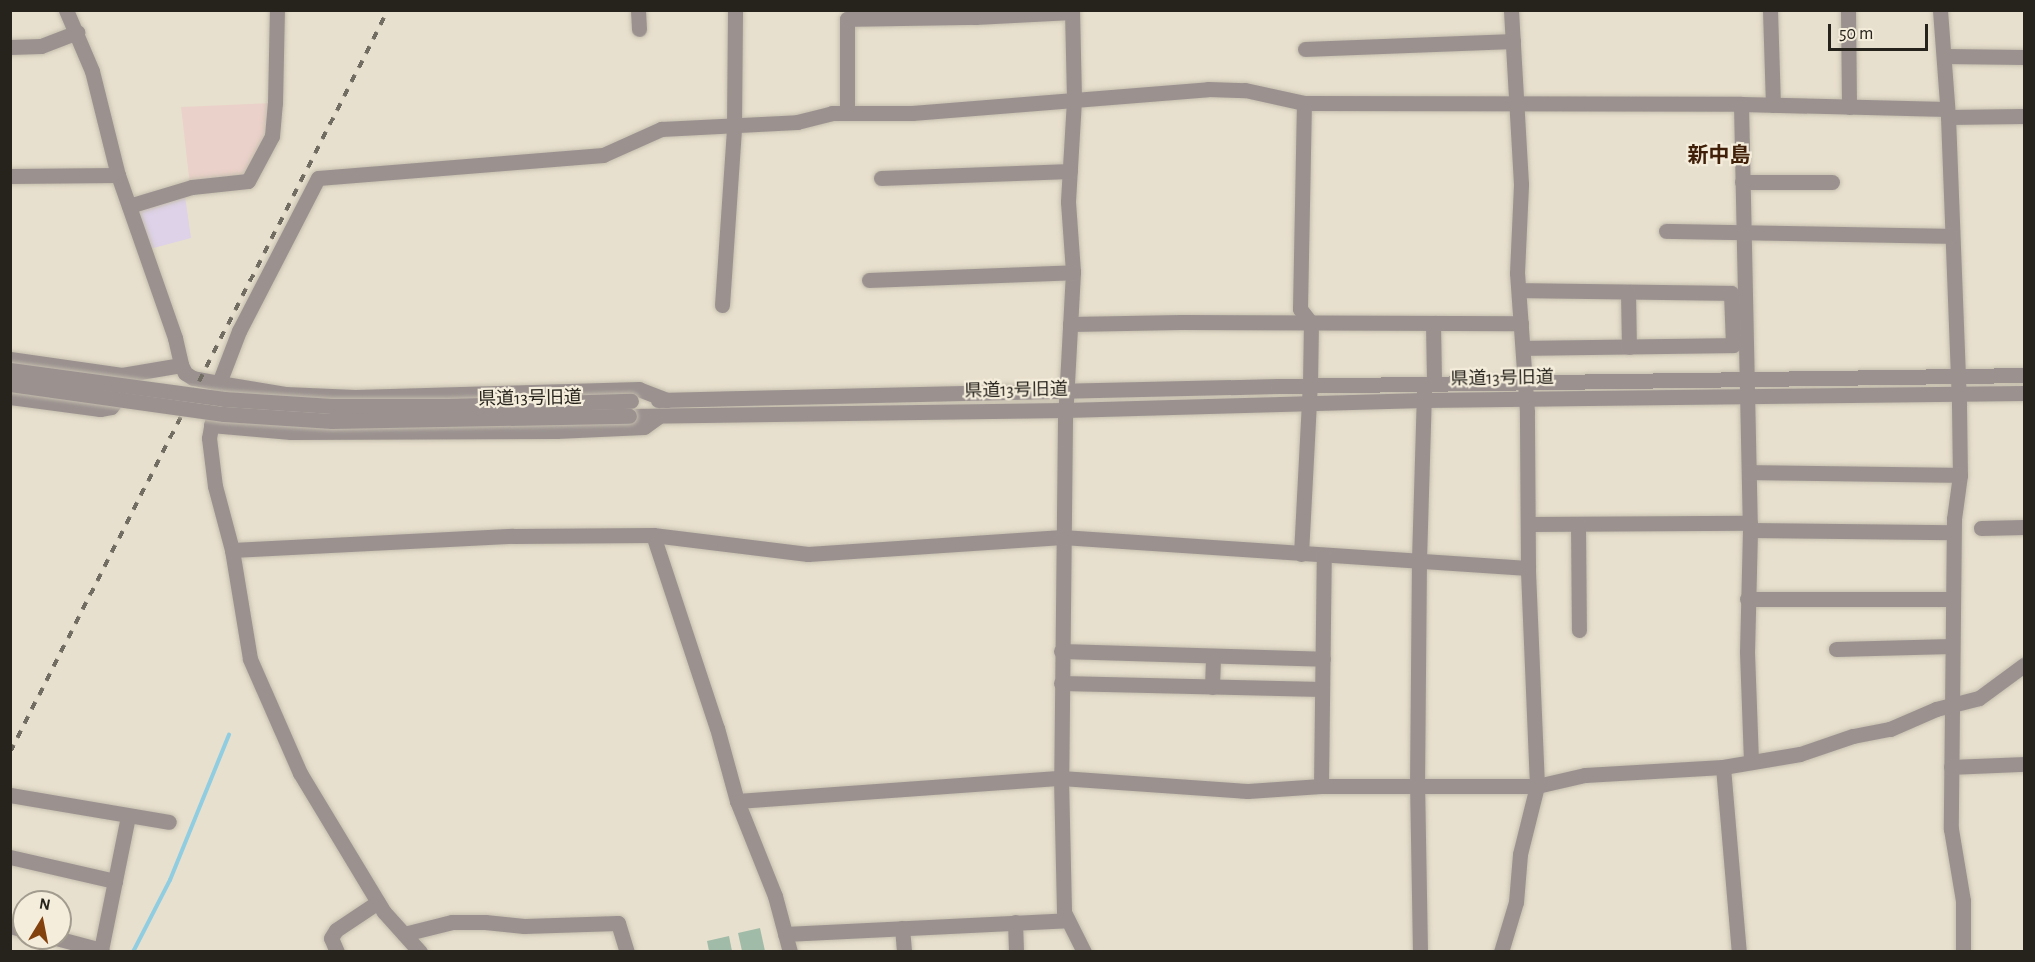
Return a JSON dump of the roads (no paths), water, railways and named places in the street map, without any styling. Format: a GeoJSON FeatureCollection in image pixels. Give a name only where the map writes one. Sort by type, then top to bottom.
{"type":"FeatureCollection","features":[{"type":"Feature","properties":{"kind":"street"},"geometry":{"type":"LineString","coordinates":[[66,10],[92,71],[118,175],[175,338],[185,374],[193,378],[285,394],[355,397],[639,389],[667,400]]}},
{"type":"Feature","properties":{"kind":"street"},"geometry":{"type":"LineString","coordinates":[[129,206],[192,187],[248,182],[272,136],[277,10]]}},
{"type":"Feature","properties":{"kind":"street"},"geometry":{"type":"LineString","coordinates":[[638,10],[639,29]]}},
{"type":"Feature","properties":{"kind":"street"},"geometry":{"type":"LineString","coordinates":[[722,306],[734,127],[735,10]]}},
{"type":"Feature","properties":{"kind":"street"},"geometry":{"type":"LineString","coordinates":[[1501,951],[1516,902],[1520,854],[1536,786],[1528,568],[1527,399],[1519,290],[1521,184],[1511,10]]}},
{"type":"Feature","properties":{"kind":"street"},"geometry":{"type":"LineString","coordinates":[[1770,10],[1773,105]]}},
{"type":"Feature","properties":{"kind":"street"},"geometry":{"type":"LineString","coordinates":[[1848,10],[1849,107]]}},
{"type":"Feature","properties":{"kind":"street"},"geometry":{"type":"LineString","coordinates":[[1940,10],[1947,113],[1960,475],[1953,532],[1951,828],[1963,901],[1963,951]]}},
{"type":"Feature","properties":{"kind":"street"},"geometry":{"type":"LineString","coordinates":[[847,112],[847,19],[860,15],[1072,11],[1074,100],[1068,202],[1073,272],[1065,391],[1061,778],[1064,912],[1084,951]]}},
{"type":"Feature","properties":{"kind":"street"},"geometry":{"type":"LineString","coordinates":[[10,47],[41,46],[76,32]]}},
{"type":"Feature","properties":{"kind":"street"},"geometry":{"type":"LineString","coordinates":[[1305,49],[1513,41]]}},
{"type":"Feature","properties":{"kind":"street"},"geometry":{"type":"LineString","coordinates":[[1944,56],[2025,57]]}},
{"type":"Feature","properties":{"kind":"street"},"geometry":{"type":"LineString","coordinates":[[420,951],[378,902],[300,773],[250,658],[232,549],[215,486],[209,438],[219,383],[239,331],[318,178],[603,155],[661,129],[797,122],[847,112],[912,113],[1208,89],[1245,90],[1304,104],[1741,104],[2025,116]]}},
{"type":"Feature","properties":{"kind":"street"},"geometry":{"type":"LineString","coordinates":[[1301,554],[1310,403],[1311,323],[1300,309],[1304,104]]}},
{"type":"Feature","properties":{"kind":"street"},"geometry":{"type":"LineString","coordinates":[[1741,104],[1748,378],[1750,526],[1747,599],[1751,761]]}},
{"type":"Feature","properties":{"kind":"street"},"geometry":{"type":"LineString","coordinates":[[881,178],[1070,171]]}},
{"type":"Feature","properties":{"kind":"street"},"geometry":{"type":"LineString","coordinates":[[10,176],[118,175]]}},
{"type":"Feature","properties":{"kind":"street"},"geometry":{"type":"LineString","coordinates":[[1742,182],[1832,182]]}},
{"type":"Feature","properties":{"kind":"street"},"geometry":{"type":"LineString","coordinates":[[1666,231],[1950,236]]}},
{"type":"Feature","properties":{"kind":"street"},"geometry":{"type":"LineString","coordinates":[[869,280],[1073,272]]}},
{"type":"Feature","properties":{"kind":"street"},"geometry":{"type":"LineString","coordinates":[[1519,290],[1731,293],[1732,345],[1524,348]]}},
{"type":"Feature","properties":{"kind":"street"},"geometry":{"type":"LineString","coordinates":[[1628,292],[1629,347]]}},
{"type":"Feature","properties":{"kind":"street"},"geometry":{"type":"LineString","coordinates":[[1420,951],[1417,787],[1419,560],[1424,400],[1429,384],[1433,323]]}},
{"type":"Feature","properties":{"kind":"street"},"geometry":{"type":"LineString","coordinates":[[1070,324],[1521,323]]}},
{"type":"Feature","properties":{"kind":"street"},"geometry":{"type":"LineString","coordinates":[[10,359],[123,375],[181,365]]}},
{"type":"Feature","properties":{"kind":"street","name":"県道13号旧道"},"geometry":{"type":"LineString","coordinates":[[10,370],[224,399],[332,406],[630,409],[659,416],[1065,410],[1424,400],[2025,393]]}},
{"type":"Feature","properties":{"kind":"street"},"geometry":{"type":"LineString","coordinates":[[10,397],[100,409],[111,406],[119,398],[123,375]]}},
{"type":"Feature","properties":{"kind":"street","name":"県道13号旧道"},"geometry":{"type":"LineString","coordinates":[[10,384],[224,414],[332,421],[630,409],[667,400],[1310,385],[2025,375]]}},
{"type":"Feature","properties":{"kind":"street"},"geometry":{"type":"LineString","coordinates":[[211,425],[322,432],[556,431],[644,427],[659,416]]}},
{"type":"Feature","properties":{"kind":"street"},"geometry":{"type":"LineString","coordinates":[[1749,472],[1960,475]]}},
{"type":"Feature","properties":{"kind":"street"},"geometry":{"type":"LineString","coordinates":[[1528,524],[1750,526],[1953,532]]}},
{"type":"Feature","properties":{"kind":"street"},"geometry":{"type":"LineString","coordinates":[[1578,524],[1579,630]]}},
{"type":"Feature","properties":{"kind":"street"},"geometry":{"type":"LineString","coordinates":[[1981,528],[2025,527]]}},
{"type":"Feature","properties":{"kind":"street"},"geometry":{"type":"LineString","coordinates":[[232,549],[513,536],[653,535],[808,554],[1062,537],[1528,568]]}},
{"type":"Feature","properties":{"kind":"street"},"geometry":{"type":"LineString","coordinates":[[653,535],[717,728],[737,801],[775,896],[790,951]]}},
{"type":"Feature","properties":{"kind":"street"},"geometry":{"type":"LineString","coordinates":[[1321,786],[1324,555]]}},
{"type":"Feature","properties":{"kind":"street"},"geometry":{"type":"LineString","coordinates":[[1747,599],[1952,599]]}},
{"type":"Feature","properties":{"kind":"street"},"geometry":{"type":"LineString","coordinates":[[1836,649],[1952,646]]}},
{"type":"Feature","properties":{"kind":"street"},"geometry":{"type":"LineString","coordinates":[[1061,651],[1323,659]]}},
{"type":"Feature","properties":{"kind":"street"},"geometry":{"type":"LineString","coordinates":[[1212,687],[1213,656]]}},
{"type":"Feature","properties":{"kind":"street"},"geometry":{"type":"LineString","coordinates":[[737,801],[1061,778],[1248,791],[1321,786],[1536,786],[1586,775],[1723,767],[1800,754],[1853,736],[1890,729],[1936,709],[1979,698],[2025,665]]}},
{"type":"Feature","properties":{"kind":"street"},"geometry":{"type":"LineString","coordinates":[[1061,683],[1322,689]]}},
{"type":"Feature","properties":{"kind":"street"},"geometry":{"type":"LineString","coordinates":[[1952,767],[2025,764]]}},
{"type":"Feature","properties":{"kind":"street"},"geometry":{"type":"LineString","coordinates":[[1723,767],[1739,951]]}},
{"type":"Feature","properties":{"kind":"street"},"geometry":{"type":"LineString","coordinates":[[10,795],[169,822]]}},
{"type":"Feature","properties":{"kind":"street"},"geometry":{"type":"LineString","coordinates":[[72,942],[101,950],[128,816]]}},
{"type":"Feature","properties":{"kind":"street"},"geometry":{"type":"LineString","coordinates":[[10,857],[115,881]]}},
{"type":"Feature","properties":{"kind":"street"},"geometry":{"type":"LineString","coordinates":[[337,951],[331,938],[336,930],[378,902]]}},
{"type":"Feature","properties":{"kind":"street"},"geometry":{"type":"LineString","coordinates":[[785,934],[1068,920]]}},
{"type":"Feature","properties":{"kind":"street"},"geometry":{"type":"LineString","coordinates":[[404,934],[452,922],[485,922],[524,926],[618,923],[627,951]]}},
{"type":"Feature","properties":{"kind":"street"},"geometry":{"type":"LineString","coordinates":[[1015,922],[1016,951]]}},
{"type":"Feature","properties":{"kind":"street"},"geometry":{"type":"LineString","coordinates":[[902,928],[904,951]]}},
{"type":"Feature","properties":{"kind":"waterway"},"geometry":{"type":"LineString","coordinates":[[133,952],[170,880],[229,735]]}},
{"type":"Feature","properties":{"kind":"railway"},"geometry":{"type":"LineString","coordinates":[[10,752],[388,10]]}},
{"type":"Feature","properties":{"kind":"district","name":"新中島"},"geometry":{"type":"Point","coordinates":[1719,156]}}]}
